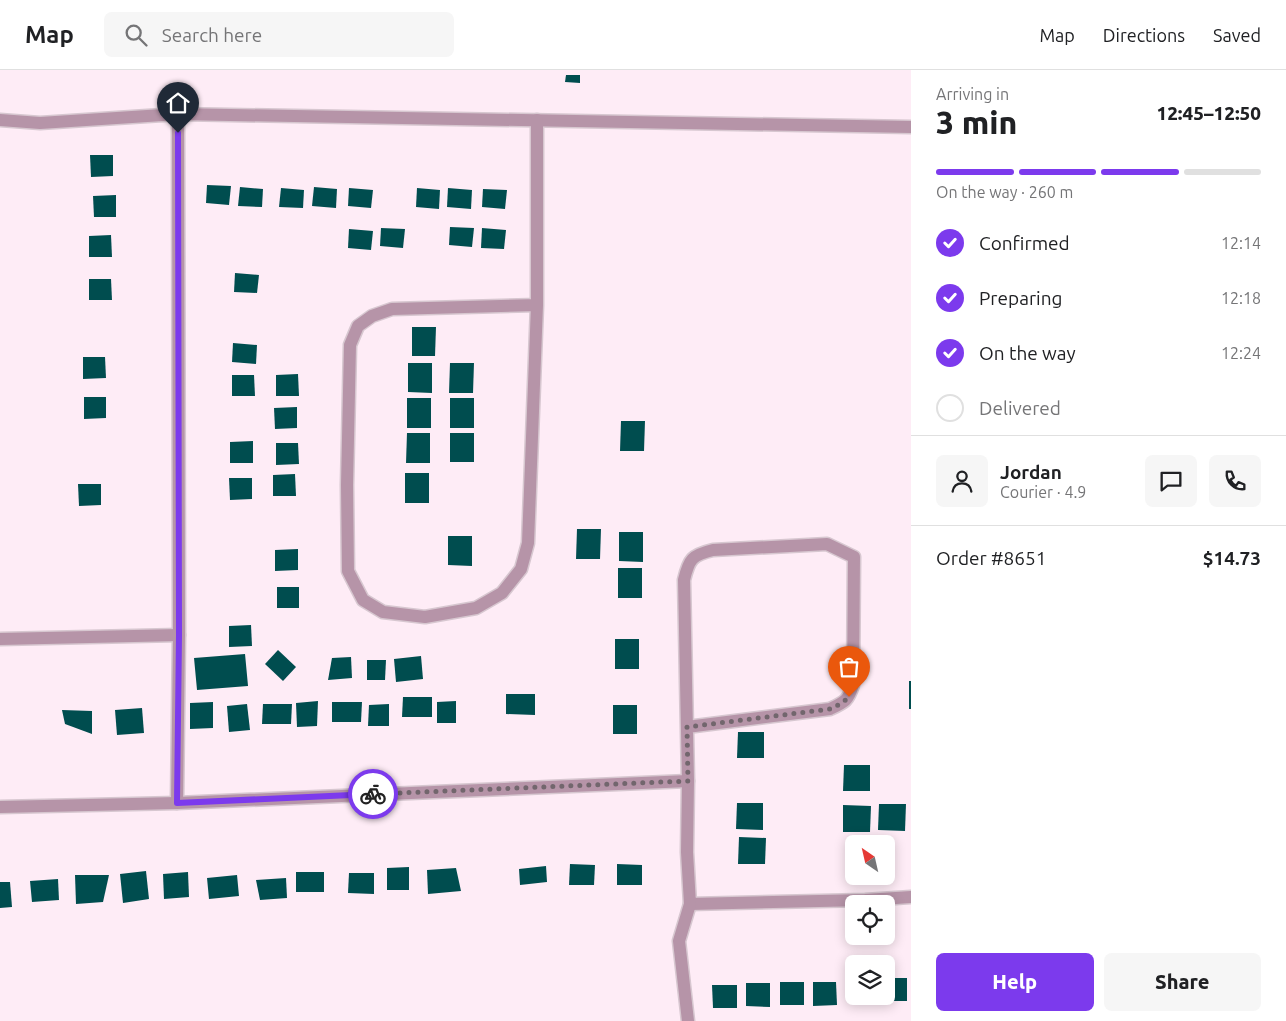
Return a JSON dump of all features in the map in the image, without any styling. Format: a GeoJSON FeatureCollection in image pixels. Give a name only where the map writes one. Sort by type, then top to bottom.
{"type":"FeatureCollection","features":[{"type":"Feature","properties":{"kind":"street"},"geometry":{"type":"LineString","coordinates":[[0,120],[40,122],[178,114],[911,126]]}},
{"type":"Feature","properties":{"kind":"street"},"geometry":{"type":"LineString","coordinates":[[177,803],[179,635],[178,114]]}},
{"type":"Feature","properties":{"kind":"street"},"geometry":{"type":"LineString","coordinates":[[536,120],[537,305],[528,543],[521,570],[502,593],[476,608],[425,617],[382,612],[363,600],[348,571],[347,485],[350,345],[358,326],[372,316],[392,309],[537,305]]}},
{"type":"Feature","properties":{"kind":"street"},"geometry":{"type":"LineString","coordinates":[[687,727],[830,709],[849,697],[853,685],[854,557],[827,544],[713,550],[698,554],[687,566],[684,580],[688,781],[687,852],[690,904],[679,941],[688,1021]]}},
{"type":"Feature","properties":{"kind":"street"},"geometry":{"type":"LineString","coordinates":[[0,639],[179,635]]}},
{"type":"Feature","properties":{"kind":"street"},"geometry":{"type":"LineString","coordinates":[[0,807],[177,803],[688,781]]}},
{"type":"Feature","properties":{"kind":"street"},"geometry":{"type":"LineString","coordinates":[[690,904],[911,898]]}},
{"type":"Feature","properties":{"kind":"building"},"geometry":{"type":"Polygon","coordinates":[[[566,75],[580,75],[580,83],[565,82],[566,75]]]}},
{"type":"Feature","properties":{"kind":"building"},"geometry":{"type":"Polygon","coordinates":[[[90,155],[113,155],[113,176],[91,177],[90,155]]]}},
{"type":"Feature","properties":{"kind":"building"},"geometry":{"type":"Polygon","coordinates":[[[207,185],[231,186],[229,205],[206,203],[207,185]]]}},
{"type":"Feature","properties":{"kind":"building"},"geometry":{"type":"Polygon","coordinates":[[[240,187],[263,189],[262,207],[238,206],[240,187]]]}},
{"type":"Feature","properties":{"kind":"building"},"geometry":{"type":"Polygon","coordinates":[[[314,187],[337,189],[336,208],[312,206],[314,187]]]}},
{"type":"Feature","properties":{"kind":"building"},"geometry":{"type":"Polygon","coordinates":[[[281,188],[304,190],[303,208],[279,207],[281,188]]]}},
{"type":"Feature","properties":{"kind":"building"},"geometry":{"type":"Polygon","coordinates":[[[349,188],[373,190],[371,208],[348,206],[349,188]]]}},
{"type":"Feature","properties":{"kind":"building"},"geometry":{"type":"Polygon","coordinates":[[[417,188],[440,190],[439,209],[416,207],[417,188]]]}},
{"type":"Feature","properties":{"kind":"building"},"geometry":{"type":"Polygon","coordinates":[[[448,188],[472,190],[471,209],[447,207],[448,188]]]}},
{"type":"Feature","properties":{"kind":"building"},"geometry":{"type":"Polygon","coordinates":[[[483,189],[507,190],[505,209],[482,207],[483,189]]]}},
{"type":"Feature","properties":{"kind":"building"},"geometry":{"type":"Polygon","coordinates":[[[116,195],[116,217],[94,217],[93,196],[116,195]]]}},
{"type":"Feature","properties":{"kind":"building"},"geometry":{"type":"Polygon","coordinates":[[[450,227],[474,228],[472,247],[449,245],[450,227]]]}},
{"type":"Feature","properties":{"kind":"building"},"geometry":{"type":"Polygon","coordinates":[[[381,228],[405,229],[403,248],[380,246],[381,228]]]}},
{"type":"Feature","properties":{"kind":"building"},"geometry":{"type":"Polygon","coordinates":[[[482,228],[506,230],[504,249],[481,248],[482,228]]]}},
{"type":"Feature","properties":{"kind":"building"},"geometry":{"type":"Polygon","coordinates":[[[349,229],[373,231],[371,250],[348,248],[349,229]]]}},
{"type":"Feature","properties":{"kind":"building"},"geometry":{"type":"Polygon","coordinates":[[[111,235],[112,257],[89,257],[89,236],[111,235]]]}},
{"type":"Feature","properties":{"kind":"building"},"geometry":{"type":"Polygon","coordinates":[[[235,273],[259,275],[257,293],[234,292],[235,273]]]}},
{"type":"Feature","properties":{"kind":"building"},"geometry":{"type":"Polygon","coordinates":[[[89,279],[111,279],[112,300],[89,300],[89,279]]]}},
{"type":"Feature","properties":{"kind":"building"},"geometry":{"type":"Polygon","coordinates":[[[412,327],[436,327],[435,356],[412,356],[412,327]]]}},
{"type":"Feature","properties":{"kind":"building"},"geometry":{"type":"Polygon","coordinates":[[[233,343],[257,345],[256,364],[232,362],[233,343]]]}},
{"type":"Feature","properties":{"kind":"building"},"geometry":{"type":"Polygon","coordinates":[[[83,357],[105,357],[106,378],[83,379],[83,357]]]}},
{"type":"Feature","properties":{"kind":"building"},"geometry":{"type":"Polygon","coordinates":[[[408,363],[432,363],[432,393],[408,392],[408,363]]]}},
{"type":"Feature","properties":{"kind":"building"},"geometry":{"type":"Polygon","coordinates":[[[450,363],[474,363],[473,393],[449,393],[450,363]]]}},
{"type":"Feature","properties":{"kind":"building"},"geometry":{"type":"Polygon","coordinates":[[[298,374],[299,396],[276,396],[276,375],[298,374]]]}},
{"type":"Feature","properties":{"kind":"building"},"geometry":{"type":"Polygon","coordinates":[[[232,375],[254,375],[255,396],[232,396],[232,375]]]}},
{"type":"Feature","properties":{"kind":"building"},"geometry":{"type":"Polygon","coordinates":[[[84,397],[106,397],[106,418],[84,419],[84,397]]]}},
{"type":"Feature","properties":{"kind":"building"},"geometry":{"type":"Polygon","coordinates":[[[407,398],[431,398],[431,428],[407,428],[407,398]]]}},
{"type":"Feature","properties":{"kind":"building"},"geometry":{"type":"Polygon","coordinates":[[[450,398],[474,398],[474,428],[450,428],[450,398]]]}},
{"type":"Feature","properties":{"kind":"building"},"geometry":{"type":"Polygon","coordinates":[[[297,407],[297,428],[275,429],[274,408],[297,407]]]}},
{"type":"Feature","properties":{"kind":"building"},"geometry":{"type":"Polygon","coordinates":[[[621,421],[645,421],[644,451],[620,451],[621,421]]]}},
{"type":"Feature","properties":{"kind":"building"},"geometry":{"type":"Polygon","coordinates":[[[407,433],[430,433],[430,463],[406,463],[407,433]]]}},
{"type":"Feature","properties":{"kind":"building"},"geometry":{"type":"Polygon","coordinates":[[[450,433],[474,433],[474,462],[450,462],[450,433]]]}},
{"type":"Feature","properties":{"kind":"building"},"geometry":{"type":"Polygon","coordinates":[[[253,441],[253,463],[230,463],[230,442],[253,441]]]}},
{"type":"Feature","properties":{"kind":"building"},"geometry":{"type":"Polygon","coordinates":[[[276,443],[298,443],[299,464],[276,465],[276,443]]]}},
{"type":"Feature","properties":{"kind":"building"},"geometry":{"type":"Polygon","coordinates":[[[405,473],[429,473],[429,503],[405,503],[405,473]]]}},
{"type":"Feature","properties":{"kind":"building"},"geometry":{"type":"Polygon","coordinates":[[[295,474],[296,496],[273,496],[273,475],[295,474]]]}},
{"type":"Feature","properties":{"kind":"building"},"geometry":{"type":"Polygon","coordinates":[[[229,478],[252,478],[252,499],[230,500],[229,478]]]}},
{"type":"Feature","properties":{"kind":"building"},"geometry":{"type":"Polygon","coordinates":[[[78,484],[101,484],[101,505],[79,506],[78,484]]]}},
{"type":"Feature","properties":{"kind":"building"},"geometry":{"type":"Polygon","coordinates":[[[577,529],[601,529],[600,559],[576,559],[577,529]]]}},
{"type":"Feature","properties":{"kind":"building"},"geometry":{"type":"Polygon","coordinates":[[[619,532],[643,532],[643,562],[619,561],[619,532]]]}},
{"type":"Feature","properties":{"kind":"building"},"geometry":{"type":"Polygon","coordinates":[[[448,536],[472,536],[472,566],[448,565],[448,536]]]}},
{"type":"Feature","properties":{"kind":"building"},"geometry":{"type":"Polygon","coordinates":[[[298,549],[298,570],[275,571],[275,550],[298,549]]]}},
{"type":"Feature","properties":{"kind":"building"},"geometry":{"type":"Polygon","coordinates":[[[618,568],[642,568],[642,598],[618,598],[618,568]]]}},
{"type":"Feature","properties":{"kind":"building"},"geometry":{"type":"Polygon","coordinates":[[[277,587],[299,587],[299,608],[277,608],[277,587]]]}},
{"type":"Feature","properties":{"kind":"building"},"geometry":{"type":"Polygon","coordinates":[[[251,625],[252,646],[229,647],[229,626],[251,625]]]}},
{"type":"Feature","properties":{"kind":"building"},"geometry":{"type":"Polygon","coordinates":[[[615,639],[639,639],[639,669],[615,669],[615,639]]]}},
{"type":"Feature","properties":{"kind":"building"},"geometry":{"type":"Polygon","coordinates":[[[278,650],[296,667],[283,681],[265,664],[278,650]]]}},
{"type":"Feature","properties":{"kind":"building"},"geometry":{"type":"Polygon","coordinates":[[[245,654],[248,686],[197,690],[194,658],[245,654]]]}},
{"type":"Feature","properties":{"kind":"building"},"geometry":{"type":"Polygon","coordinates":[[[421,656],[423,679],[396,682],[394,659],[421,656]]]}},
{"type":"Feature","properties":{"kind":"building"},"geometry":{"type":"Polygon","coordinates":[[[351,657],[352,678],[328,680],[332,658],[351,657]]]}},
{"type":"Feature","properties":{"kind":"building"},"geometry":{"type":"Polygon","coordinates":[[[367,660],[386,660],[385,680],[367,680],[367,660]]]}},
{"type":"Feature","properties":{"kind":"building"},"geometry":{"type":"Polygon","coordinates":[[[909,681],[911,681],[911,709],[909,709],[909,681]]]}},
{"type":"Feature","properties":{"kind":"building"},"geometry":{"type":"Polygon","coordinates":[[[506,694],[535,694],[535,715],[506,714],[506,694]]]}},
{"type":"Feature","properties":{"kind":"building"},"geometry":{"type":"Polygon","coordinates":[[[403,697],[432,697],[432,717],[402,717],[403,697]]]}},
{"type":"Feature","properties":{"kind":"building"},"geometry":{"type":"Polygon","coordinates":[[[318,701],[317,726],[297,727],[296,703],[318,701]]]}},
{"type":"Feature","properties":{"kind":"building"},"geometry":{"type":"Polygon","coordinates":[[[456,701],[456,723],[437,723],[437,702],[456,701]]]}},
{"type":"Feature","properties":{"kind":"building"},"geometry":{"type":"Polygon","coordinates":[[[213,702],[213,728],[190,729],[190,703],[213,702]]]}},
{"type":"Feature","properties":{"kind":"building"},"geometry":{"type":"Polygon","coordinates":[[[332,702],[362,702],[361,722],[332,722],[332,702]]]}},
{"type":"Feature","properties":{"kind":"building"},"geometry":{"type":"Polygon","coordinates":[[[247,704],[250,730],[229,732],[227,706],[247,704]]]}},
{"type":"Feature","properties":{"kind":"building"},"geometry":{"type":"Polygon","coordinates":[[[263,704],[292,704],[291,724],[262,724],[263,704]]]}},
{"type":"Feature","properties":{"kind":"building"},"geometry":{"type":"Polygon","coordinates":[[[389,704],[389,726],[368,726],[369,705],[389,704]]]}},
{"type":"Feature","properties":{"kind":"building"},"geometry":{"type":"Polygon","coordinates":[[[613,705],[637,705],[637,734],[613,734],[613,705]]]}},
{"type":"Feature","properties":{"kind":"building"},"geometry":{"type":"Polygon","coordinates":[[[142,708],[144,733],[117,735],[115,710],[142,708]]]}},
{"type":"Feature","properties":{"kind":"building"},"geometry":{"type":"Polygon","coordinates":[[[62,710],[92,711],[92,734],[65,724],[62,710]]]}},
{"type":"Feature","properties":{"kind":"building"},"geometry":{"type":"Polygon","coordinates":[[[738,732],[764,732],[764,758],[737,758],[738,732]]]}},
{"type":"Feature","properties":{"kind":"building"},"geometry":{"type":"Polygon","coordinates":[[[844,765],[870,765],[870,791],[843,791],[844,765]]]}},
{"type":"Feature","properties":{"kind":"building"},"geometry":{"type":"Polygon","coordinates":[[[737,803],[763,803],[763,830],[736,829],[737,803]]]}},
{"type":"Feature","properties":{"kind":"building"},"geometry":{"type":"Polygon","coordinates":[[[879,804],[906,804],[905,831],[878,830],[879,804]]]}},
{"type":"Feature","properties":{"kind":"building"},"geometry":{"type":"Polygon","coordinates":[[[843,805],[871,806],[870,832],[843,832],[843,805]]]}},
{"type":"Feature","properties":{"kind":"building"},"geometry":{"type":"Polygon","coordinates":[[[739,837],[766,838],[765,864],[738,864],[739,837]]]}},
{"type":"Feature","properties":{"kind":"building"},"geometry":{"type":"Polygon","coordinates":[[[570,864],[595,865],[594,885],[569,885],[570,864]]]}},
{"type":"Feature","properties":{"kind":"building"},"geometry":{"type":"Polygon","coordinates":[[[617,864],[642,865],[642,885],[617,885],[617,864]]]}},
{"type":"Feature","properties":{"kind":"building"},"geometry":{"type":"Polygon","coordinates":[[[546,866],[547,882],[520,885],[519,869],[546,866]]]}},
{"type":"Feature","properties":{"kind":"building"},"geometry":{"type":"Polygon","coordinates":[[[409,867],[409,890],[387,890],[387,868],[409,867]]]}},
{"type":"Feature","properties":{"kind":"building"},"geometry":{"type":"Polygon","coordinates":[[[456,868],[461,891],[428,894],[427,870],[456,868]]]}},
{"type":"Feature","properties":{"kind":"building"},"geometry":{"type":"Polygon","coordinates":[[[146,871],[149,899],[123,903],[120,874],[146,871]]]}},
{"type":"Feature","properties":{"kind":"building"},"geometry":{"type":"Polygon","coordinates":[[[188,872],[189,897],[164,899],[163,874],[188,872]]]}},
{"type":"Feature","properties":{"kind":"building"},"geometry":{"type":"Polygon","coordinates":[[[296,872],[324,872],[324,892],[296,892],[296,872]]]}},
{"type":"Feature","properties":{"kind":"building"},"geometry":{"type":"Polygon","coordinates":[[[349,873],[374,873],[374,894],[348,893],[349,873]]]}},
{"type":"Feature","properties":{"kind":"building"},"geometry":{"type":"Polygon","coordinates":[[[75,875],[109,875],[103,902],[76,904],[75,875]]]}},
{"type":"Feature","properties":{"kind":"building"},"geometry":{"type":"Polygon","coordinates":[[[237,875],[239,896],[209,899],[207,878],[237,875]]]}},
{"type":"Feature","properties":{"kind":"building"},"geometry":{"type":"Polygon","coordinates":[[[286,878],[287,898],[260,900],[256,880],[286,878]]]}},
{"type":"Feature","properties":{"kind":"building"},"geometry":{"type":"Polygon","coordinates":[[[58,879],[59,900],[32,902],[30,881],[58,879]]]}},
{"type":"Feature","properties":{"kind":"building"},"geometry":{"type":"Polygon","coordinates":[[[0,882],[10,882],[12,907],[0,908],[0,882]]]}},
{"type":"Feature","properties":{"kind":"building"},"geometry":{"type":"Polygon","coordinates":[[[895,978],[907,978],[907,1001],[895,1001],[895,978]]]}},
{"type":"Feature","properties":{"kind":"building"},"geometry":{"type":"Polygon","coordinates":[[[780,982],[804,982],[804,1005],[780,1005],[780,982]]]}},
{"type":"Feature","properties":{"kind":"building"},"geometry":{"type":"Polygon","coordinates":[[[813,982],[836,982],[837,1005],[813,1006],[813,982]]]}},
{"type":"Feature","properties":{"kind":"building"},"geometry":{"type":"Polygon","coordinates":[[[746,983],[770,983],[770,1007],[746,1006],[746,983]]]}},
{"type":"Feature","properties":{"kind":"building"},"geometry":{"type":"Polygon","coordinates":[[[712,985],[737,985],[737,1008],[713,1008],[712,985]]]}},
{"type":"Feature","properties":{"kind":"way so far"},"geometry":{"type":"LineString","coordinates":[[373,794],[688,781],[687,727],[830,709],[849,697]]}},
{"type":"Feature","properties":{"kind":"route"},"geometry":{"type":"LineString","coordinates":[[178,133],[179,635],[177,803],[373,794]]}}]}
